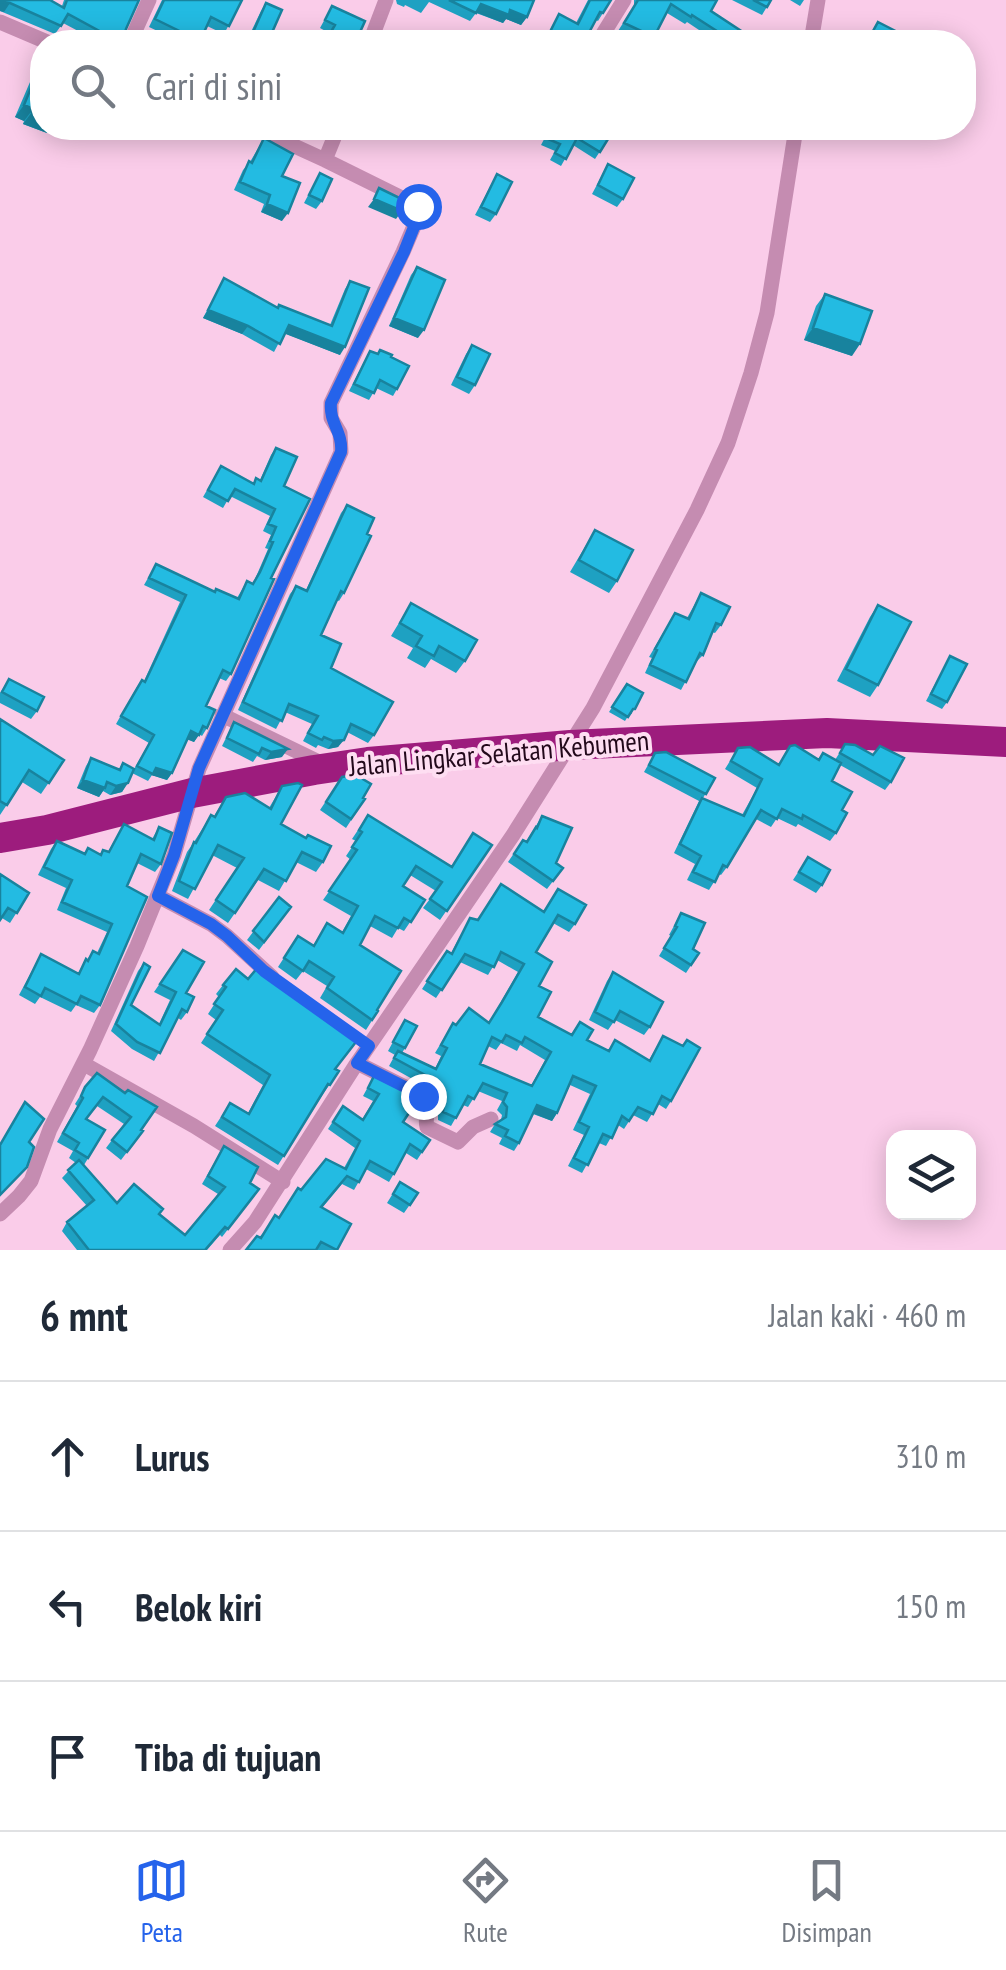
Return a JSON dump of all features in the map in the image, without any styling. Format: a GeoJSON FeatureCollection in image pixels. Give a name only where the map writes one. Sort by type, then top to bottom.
{"type":"FeatureCollection","features":[{"type":"Feature","properties":{"kind":"highway","name":"Jalan Lingkar Selatan Kebumen"},"geometry":{"type":"LineString","coordinates":[[0,838],[192,793],[368,762],[570,745],[827,733],[1006,742]]}},
{"type":"Feature","properties":{"kind":"street"},"geometry":{"type":"LineString","coordinates":[[135,30],[149,0]]}},
{"type":"Feature","properties":{"kind":"street"},"geometry":{"type":"LineString","coordinates":[[375,30],[386,0]]}},
{"type":"Feature","properties":{"kind":"street"},"geometry":{"type":"LineString","coordinates":[[813,30],[818,0]]}},
{"type":"Feature","properties":{"kind":"street"},"geometry":{"type":"LineString","coordinates":[[604,30],[617,2]]}},
{"type":"Feature","properties":{"kind":"street"},"geometry":{"type":"LineString","coordinates":[[0,22],[30,35]]}},
{"type":"Feature","properties":{"kind":"street"},"geometry":{"type":"LineString","coordinates":[[0,1214],[31,1181],[50,1129],[84,1064],[158,896],[199,768],[341,452],[331,403],[404,252],[421,208],[281,140]]}},
{"type":"Feature","properties":{"kind":"street"},"geometry":{"type":"LineString","coordinates":[[325,160],[333,140]]}},
{"type":"Feature","properties":{"kind":"street"},"geometry":{"type":"LineString","coordinates":[[230,1250],[256,1222],[283,1182],[357,1063],[570,745],[628,644],[697,510],[728,443],[767,314],[794,140]]}},
{"type":"Feature","properties":{"kind":"street"},"geometry":{"type":"LineString","coordinates":[[222,715],[331,768]]}},
{"type":"Feature","properties":{"kind":"street"},"geometry":{"type":"LineString","coordinates":[[158,896],[211,924],[291,991]]}},
{"type":"Feature","properties":{"kind":"street"},"geometry":{"type":"LineString","coordinates":[[353,1035],[369,1046]]}},
{"type":"Feature","properties":{"kind":"street"},"geometry":{"type":"LineString","coordinates":[[357,1063],[425,1097],[427,1127],[454,1142],[477,1124],[491,1119]]}},
{"type":"Feature","properties":{"kind":"street"},"geometry":{"type":"LineString","coordinates":[[84,1064],[283,1182]]}},
{"type":"Feature","properties":{"kind":"building"},"geometry":{"type":"Polygon","coordinates":[[[50,0],[64,8],[67,0],[139,0],[126,30],[97,30],[68,14],[61,26],[0,2],[50,0]]]}},
{"type":"Feature","properties":{"kind":"building"},"geometry":{"type":"Polygon","coordinates":[[[164,0],[242,0],[229,26],[211,17],[205,30],[178,30],[155,19],[164,0]]]}},
{"type":"Feature","properties":{"kind":"building"},"geometry":{"type":"Polygon","coordinates":[[[449,0],[534,0],[527,17],[481,4],[476,13],[449,0]]]}},
{"type":"Feature","properties":{"kind":"building"},"geometry":{"type":"Polygon","coordinates":[[[590,0],[611,0],[590,30],[551,30],[559,14],[578,24],[590,0]]]}},
{"type":"Feature","properties":{"kind":"building"},"geometry":{"type":"Polygon","coordinates":[[[638,0],[717,0],[711,11],[740,30],[715,30],[671,4],[658,30],[639,30],[624,23],[638,0]]]}},
{"type":"Feature","properties":{"kind":"building"},"geometry":{"type":"Polygon","coordinates":[[[753,0],[771,0],[767,7],[753,0]]]}},
{"type":"Feature","properties":{"kind":"building"},"geometry":{"type":"Polygon","coordinates":[[[266,3],[282,10],[273,30],[254,30],[266,3]]]}},
{"type":"Feature","properties":{"kind":"building"},"geometry":{"type":"Polygon","coordinates":[[[332,6],[365,21],[361,30],[332,30],[335,25],[325,20],[332,6]]]}},
{"type":"Feature","properties":{"kind":"building"},"geometry":{"type":"Polygon","coordinates":[[[878,22],[894,30],[874,30],[878,22]]]}},
{"type":"Feature","properties":{"kind":"building"},"geometry":{"type":"Polygon","coordinates":[[[263,140],[293,154],[282,176],[300,183],[288,213],[267,204],[270,195],[240,182],[249,161],[252,163],[263,140]]]}},
{"type":"Feature","properties":{"kind":"building"},"geometry":{"type":"Polygon","coordinates":[[[551,140],[576,140],[566,159],[555,153],[560,144],[551,140]]]}},
{"type":"Feature","properties":{"kind":"building"},"geometry":{"type":"Polygon","coordinates":[[[580,140],[607,140],[600,152],[580,140]]]}},
{"type":"Feature","properties":{"kind":"building"},"geometry":{"type":"Polygon","coordinates":[[[608,164],[634,178],[623,199],[598,185],[608,164]]]}},
{"type":"Feature","properties":{"kind":"building"},"geometry":{"type":"Polygon","coordinates":[[[320,173],[332,179],[322,201],[309,195],[320,173]]]}},
{"type":"Feature","properties":{"kind":"building"},"geometry":{"type":"Polygon","coordinates":[[[497,174],[512,182],[496,214],[481,207],[497,174]]]}},
{"type":"Feature","properties":{"kind":"building"},"geometry":{"type":"Polygon","coordinates":[[[379,188],[406,201],[402,211],[374,199],[379,188]]]}},
{"type":"Feature","properties":{"kind":"building"},"geometry":{"type":"Polygon","coordinates":[[[417,267],[445,280],[424,330],[394,318],[417,267]]]}},
{"type":"Feature","properties":{"kind":"building"},"geometry":{"type":"Polygon","coordinates":[[[224,278],[278,308],[279,305],[332,326],[350,281],[369,288],[345,347],[289,325],[280,344],[208,310],[224,278]]]}},
{"type":"Feature","properties":{"kind":"building"},"geometry":{"type":"Polygon","coordinates":[[[825,294],[872,311],[860,344],[813,328],[825,294]]]}},
{"type":"Feature","properties":{"kind":"building"},"geometry":{"type":"Polygon","coordinates":[[[472,345],[490,354],[475,385],[457,377],[472,345]]]}},
{"type":"Feature","properties":{"kind":"building"},"geometry":{"type":"Polygon","coordinates":[[[380,350],[409,366],[397,389],[380,380],[374,393],[354,384],[370,351],[378,354],[380,350]]]}},
{"type":"Feature","properties":{"kind":"building"},"geometry":{"type":"Polygon","coordinates":[[[276,448],[297,457],[284,486],[310,499],[271,578],[274,579],[231,674],[223,670],[206,706],[215,710],[207,728],[203,726],[199,735],[191,731],[172,773],[156,768],[153,774],[137,766],[154,735],[121,716],[142,680],[145,682],[186,595],[149,578],[156,564],[239,599],[247,581],[253,584],[273,542],[270,541],[276,527],[268,524],[275,509],[235,489],[228,501],[208,490],[221,466],[254,484],[256,478],[261,481],[276,448]]]}},
{"type":"Feature","properties":{"kind":"building"},"geometry":{"type":"Polygon","coordinates":[[[347,505],[374,518],[367,534],[371,536],[321,635],[341,644],[331,668],[393,702],[374,735],[351,724],[344,740],[333,741],[308,733],[318,716],[289,704],[282,721],[243,702],[296,586],[307,591],[347,505]]]}},
{"type":"Feature","properties":{"kind":"building"},"geometry":{"type":"Polygon","coordinates":[[[595,530],[633,550],[617,581],[579,560],[595,530]]]}},
{"type":"Feature","properties":{"kind":"building"},"geometry":{"type":"Polygon","coordinates":[[[701,593],[730,607],[721,625],[716,623],[686,682],[650,665],[675,613],[689,619],[701,593]]]}},
{"type":"Feature","properties":{"kind":"building"},"geometry":{"type":"Polygon","coordinates":[[[411,603],[477,640],[465,661],[439,646],[434,656],[416,646],[422,636],[400,623],[411,603]]]}},
{"type":"Feature","properties":{"kind":"building"},"geometry":{"type":"Polygon","coordinates":[[[878,605],[911,622],[878,685],[846,669],[878,605]]]}},
{"type":"Feature","properties":{"kind":"building"},"geometry":{"type":"Polygon","coordinates":[[[950,656],[967,664],[947,702],[931,694],[950,656]]]}},
{"type":"Feature","properties":{"kind":"building"},"geometry":{"type":"Polygon","coordinates":[[[9,679],[44,697],[37,711],[2,692],[9,679]]]}},
{"type":"Feature","properties":{"kind":"building"},"geometry":{"type":"Polygon","coordinates":[[[627,684],[643,693],[628,717],[612,707],[627,684]]]}},
{"type":"Feature","properties":{"kind":"building"},"geometry":{"type":"Polygon","coordinates":[[[0,719],[64,760],[49,783],[29,770],[7,805],[0,801],[0,719]]]}},
{"type":"Feature","properties":{"kind":"building"},"geometry":{"type":"Polygon","coordinates":[[[234,722],[288,749],[271,752],[262,748],[259,754],[227,738],[234,722]]]}},
{"type":"Feature","properties":{"kind":"building"},"geometry":{"type":"Polygon","coordinates":[[[845,744],[873,755],[880,746],[904,758],[891,782],[840,753],[845,744]]]}},
{"type":"Feature","properties":{"kind":"building"},"geometry":{"type":"Polygon","coordinates":[[[795,745],[819,760],[823,753],[841,763],[832,781],[852,792],[836,833],[803,815],[802,819],[782,809],[777,819],[761,810],[715,882],[693,872],[701,856],[680,844],[702,798],[744,816],[762,779],[731,761],[738,748],[750,747],[779,765],[790,746],[795,745]]]}},
{"type":"Feature","properties":{"kind":"building"},"geometry":{"type":"Polygon","coordinates":[[[666,752],[715,778],[706,794],[649,765],[655,753],[666,752]]]}},
{"type":"Feature","properties":{"kind":"building"},"geometry":{"type":"Polygon","coordinates":[[[91,758],[120,770],[123,763],[134,769],[128,783],[116,786],[107,782],[105,788],[83,780],[91,758]]]}},
{"type":"Feature","properties":{"kind":"building"},"geometry":{"type":"Polygon","coordinates":[[[356,775],[371,784],[351,819],[326,802],[342,777],[356,775]]]}},
{"type":"Feature","properties":{"kind":"building"},"geometry":{"type":"Polygon","coordinates":[[[302,785],[281,824],[331,846],[323,862],[302,852],[286,881],[264,869],[235,913],[216,900],[244,858],[218,845],[195,889],[179,881],[194,842],[226,797],[245,793],[271,809],[282,786],[302,785]]]}},
{"type":"Feature","properties":{"kind":"building"},"geometry":{"type":"Polygon","coordinates":[[[368,815],[452,867],[473,833],[492,845],[447,911],[430,899],[442,882],[416,866],[403,886],[425,900],[411,922],[404,918],[398,928],[375,916],[360,945],[401,971],[372,1020],[327,988],[334,977],[309,961],[303,971],[284,958],[298,936],[314,946],[327,923],[343,933],[358,906],[329,891],[357,850],[352,847],[368,815]]]}},
{"type":"Feature","properties":{"kind":"building"},"geometry":{"type":"Polygon","coordinates":[[[542,816],[572,828],[556,863],[563,868],[553,881],[514,854],[523,840],[527,842],[542,816]]]}},
{"type":"Feature","properties":{"kind":"building"},"geometry":{"type":"Polygon","coordinates":[[[124,824],[154,840],[159,827],[172,833],[161,864],[141,854],[127,886],[147,897],[100,1005],[81,996],[77,1004],[45,988],[41,996],[25,987],[41,954],[79,974],[93,951],[99,954],[112,924],[62,902],[72,880],[44,867],[57,841],[85,854],[88,848],[101,855],[103,850],[109,852],[124,824]]]}},
{"type":"Feature","properties":{"kind":"building"},"geometry":{"type":"Polygon","coordinates":[[[808,857],[830,870],[822,885],[799,872],[808,857]]]}},
{"type":"Feature","properties":{"kind":"building"},"geometry":{"type":"Polygon","coordinates":[[[0,874],[29,893],[17,913],[8,908],[0,920],[0,874]]]}},
{"type":"Feature","properties":{"kind":"building"},"geometry":{"type":"Polygon","coordinates":[[[501,884],[544,912],[558,889],[586,905],[575,924],[558,915],[536,952],[552,962],[539,986],[551,992],[538,1017],[572,1035],[580,1022],[593,1030],[587,1040],[609,1051],[615,1040],[650,1061],[663,1036],[683,1046],[687,1040],[700,1048],[671,1101],[662,1096],[653,1114],[638,1107],[629,1121],[622,1116],[612,1138],[603,1134],[588,1165],[574,1158],[589,1127],[579,1122],[596,1086],[573,1076],[557,1113],[537,1105],[519,1143],[505,1136],[508,1130],[495,1124],[506,1117],[503,1102],[507,1093],[483,1083],[474,1099],[468,1096],[456,1118],[443,1112],[440,1083],[394,1058],[398,1051],[436,1069],[447,1048],[441,1045],[453,1023],[456,1025],[469,1008],[489,1023],[502,1002],[524,964],[501,952],[494,967],[465,954],[442,990],[427,981],[447,951],[452,954],[470,918],[478,920],[501,884]],[[506,1035],[502,1042],[492,1037],[480,1064],[532,1086],[551,1052],[525,1037],[522,1043],[506,1035]]]}},
{"type":"Feature","properties":{"kind":"building"},"geometry":{"type":"Polygon","coordinates":[[[279,897],[291,907],[264,942],[253,931],[279,897]]]}},
{"type":"Feature","properties":{"kind":"building"},"geometry":{"type":"Polygon","coordinates":[[[681,913],[705,923],[693,949],[699,953],[691,965],[664,948],[681,913]]]}},
{"type":"Feature","properties":{"kind":"building"},"geometry":{"type":"Polygon","coordinates":[[[183,950],[204,962],[186,993],[194,997],[187,1012],[182,1009],[160,1053],[137,1042],[116,1024],[144,963],[150,967],[131,1005],[160,1025],[176,992],[160,984],[183,950]]]}},
{"type":"Feature","properties":{"kind":"building"},"geometry":{"type":"Polygon","coordinates":[[[259,966],[359,1038],[335,1069],[339,1071],[284,1156],[222,1117],[230,1103],[249,1114],[270,1075],[207,1034],[223,1010],[214,1004],[226,987],[223,985],[236,969],[248,979],[259,966]]]}},
{"type":"Feature","properties":{"kind":"building"},"geometry":{"type":"Polygon","coordinates":[[[613,972],[663,1002],[650,1027],[620,1011],[614,1022],[595,1012],[613,972]]]}},
{"type":"Feature","properties":{"kind":"building"},"geometry":{"type":"Polygon","coordinates":[[[405,1020],[417,1026],[405,1048],[393,1042],[405,1020]]]}},
{"type":"Feature","properties":{"kind":"building"},"geometry":{"type":"Polygon","coordinates":[[[97,1073],[125,1093],[128,1090],[157,1107],[127,1152],[112,1140],[131,1117],[103,1097],[86,1119],[105,1130],[88,1158],[75,1150],[79,1143],[63,1133],[85,1087],[97,1073]]]}},
{"type":"Feature","properties":{"kind":"building"},"geometry":{"type":"Polygon","coordinates":[[[375,1074],[422,1097],[403,1122],[430,1140],[422,1152],[410,1144],[394,1174],[370,1161],[359,1182],[347,1176],[321,1207],[351,1224],[337,1250],[321,1242],[316,1250],[246,1250],[257,1236],[261,1238],[275,1215],[279,1218],[298,1188],[301,1190],[326,1159],[346,1169],[360,1141],[333,1122],[343,1106],[363,1120],[379,1094],[368,1088],[375,1074]]]}},
{"type":"Feature","properties":{"kind":"building"},"geometry":{"type":"Polygon","coordinates":[[[25,1102],[44,1119],[29,1142],[34,1147],[27,1167],[0,1195],[0,1145],[25,1102]]]}},
{"type":"Feature","properties":{"kind":"building"},"geometry":{"type":"Polygon","coordinates":[[[224,1146],[258,1167],[250,1183],[259,1189],[228,1229],[225,1227],[205,1250],[89,1250],[67,1222],[94,1200],[68,1170],[79,1160],[117,1203],[134,1184],[163,1209],[159,1214],[185,1235],[225,1187],[208,1176],[224,1146]]]}},
{"type":"Feature","properties":{"kind":"building"},"geometry":{"type":"Polygon","coordinates":[[[400,1182],[418,1193],[410,1205],[393,1194],[400,1182]]]}},
{"type":"Feature","properties":{"kind":"route"},"geometry":{"type":"LineString","coordinates":[[418,206],[420,212],[404,252],[331,403],[341,452],[199,768],[158,896],[211,924],[264,971],[369,1046],[357,1063],[423,1096]]}}]}
